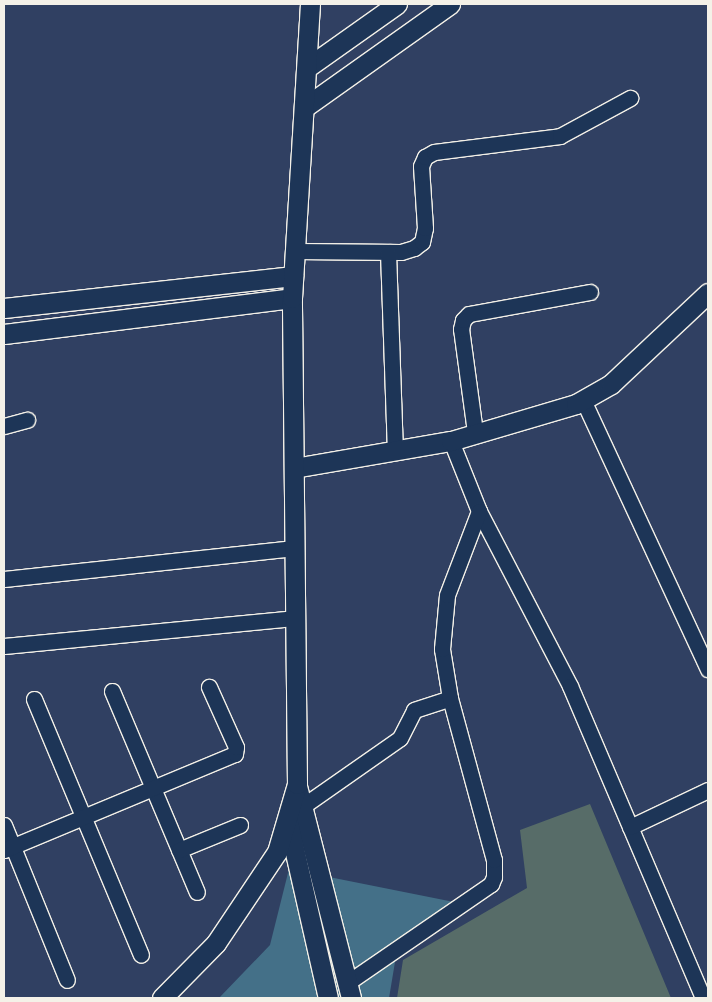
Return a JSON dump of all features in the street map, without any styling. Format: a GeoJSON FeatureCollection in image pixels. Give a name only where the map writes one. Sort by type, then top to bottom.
{"type":"FeatureCollection","features":[{"type":"Feature","properties":{"kind":"street"},"geometry":{"type":"LineString","coordinates":[[310,4],[308,67],[292,298],[297,784],[349,990],[490,884],[494,876],[494,860],[450,698],[442,649],[447,595],[479,511]]}},
{"type":"Feature","properties":{"kind":"street"},"geometry":{"type":"LineString","coordinates":[[308,67],[397,4]]}},
{"type":"Feature","properties":{"kind":"street"},"geometry":{"type":"LineString","coordinates":[[305,107],[450,4]]}},
{"type":"Feature","properties":{"kind":"street"},"geometry":{"type":"LineString","coordinates":[[295,251],[388,252],[414,248],[422,242],[425,228],[421,166],[425,157],[434,152],[560,136],[630,98]]}},
{"type":"Feature","properties":{"kind":"street"},"geometry":{"type":"LineString","coordinates":[[388,252],[395,449]]}},
{"type":"Feature","properties":{"kind":"street"},"geometry":{"type":"LineString","coordinates":[[4,308],[293,276]]}},
{"type":"Feature","properties":{"kind":"street"},"geometry":{"type":"LineString","coordinates":[[475,432],[461,329],[462,320],[469,314],[590,292]]}},
{"type":"Feature","properties":{"kind":"street"},"geometry":{"type":"LineString","coordinates":[[294,468],[395,449],[451,442],[475,432],[583,400],[610,384],[708,293]]}},
{"type":"Feature","properties":{"kind":"street"},"geometry":{"type":"LineString","coordinates":[[4,334],[292,298]]}},
{"type":"Feature","properties":{"kind":"street"},"geometry":{"type":"LineString","coordinates":[[583,400],[708,669]]}},
{"type":"Feature","properties":{"kind":"street"},"geometry":{"type":"LineString","coordinates":[[4,426],[27,420]]}},
{"type":"Feature","properties":{"kind":"street"},"geometry":{"type":"LineString","coordinates":[[451,442],[479,511],[570,686],[703,998]]}},
{"type":"Feature","properties":{"kind":"street"},"geometry":{"type":"LineString","coordinates":[[4,579],[294,548]]}},
{"type":"Feature","properties":{"kind":"street"},"geometry":{"type":"LineString","coordinates":[[4,646],[294,618]]}},
{"type":"Feature","properties":{"kind":"street"},"geometry":{"type":"LineString","coordinates":[[8,848],[82,815],[235,754],[236,747],[209,687]]}},
{"type":"Feature","properties":{"kind":"street"},"geometry":{"type":"LineString","coordinates":[[112,691],[197,892]]}},
{"type":"Feature","properties":{"kind":"street"},"geometry":{"type":"LineString","coordinates":[[303,806],[400,738],[414,710],[450,698]]}},
{"type":"Feature","properties":{"kind":"street"},"geometry":{"type":"LineString","coordinates":[[34,699],[141,954]]}},
{"type":"Feature","properties":{"kind":"street"},"geometry":{"type":"LineString","coordinates":[[162,998],[216,943],[277,852],[288,821],[297,784]]}},
{"type":"Feature","properties":{"kind":"street"},"geometry":{"type":"LineString","coordinates":[[630,828],[708,790]]}},
{"type":"Feature","properties":{"kind":"street"},"geometry":{"type":"LineString","coordinates":[[288,821],[328,998]]}},
{"type":"Feature","properties":{"kind":"street"},"geometry":{"type":"LineString","coordinates":[[4,825],[8,848],[67,980]]}},
{"type":"Feature","properties":{"kind":"street"},"geometry":{"type":"LineString","coordinates":[[179,850],[240,825]]}},
{"type":"Feature","properties":{"kind":"green space"},"geometry":{"type":"Polygon","coordinates":[[[590,804],[671,998],[397,998],[403,960],[527,888],[520,830],[590,804]]]}},
{"type":"Feature","properties":{"kind":"water"},"geometry":{"type":"Polygon","coordinates":[[[289,869],[454,902],[396,956],[389,998],[219,998],[270,945],[289,869]]]}}]}
